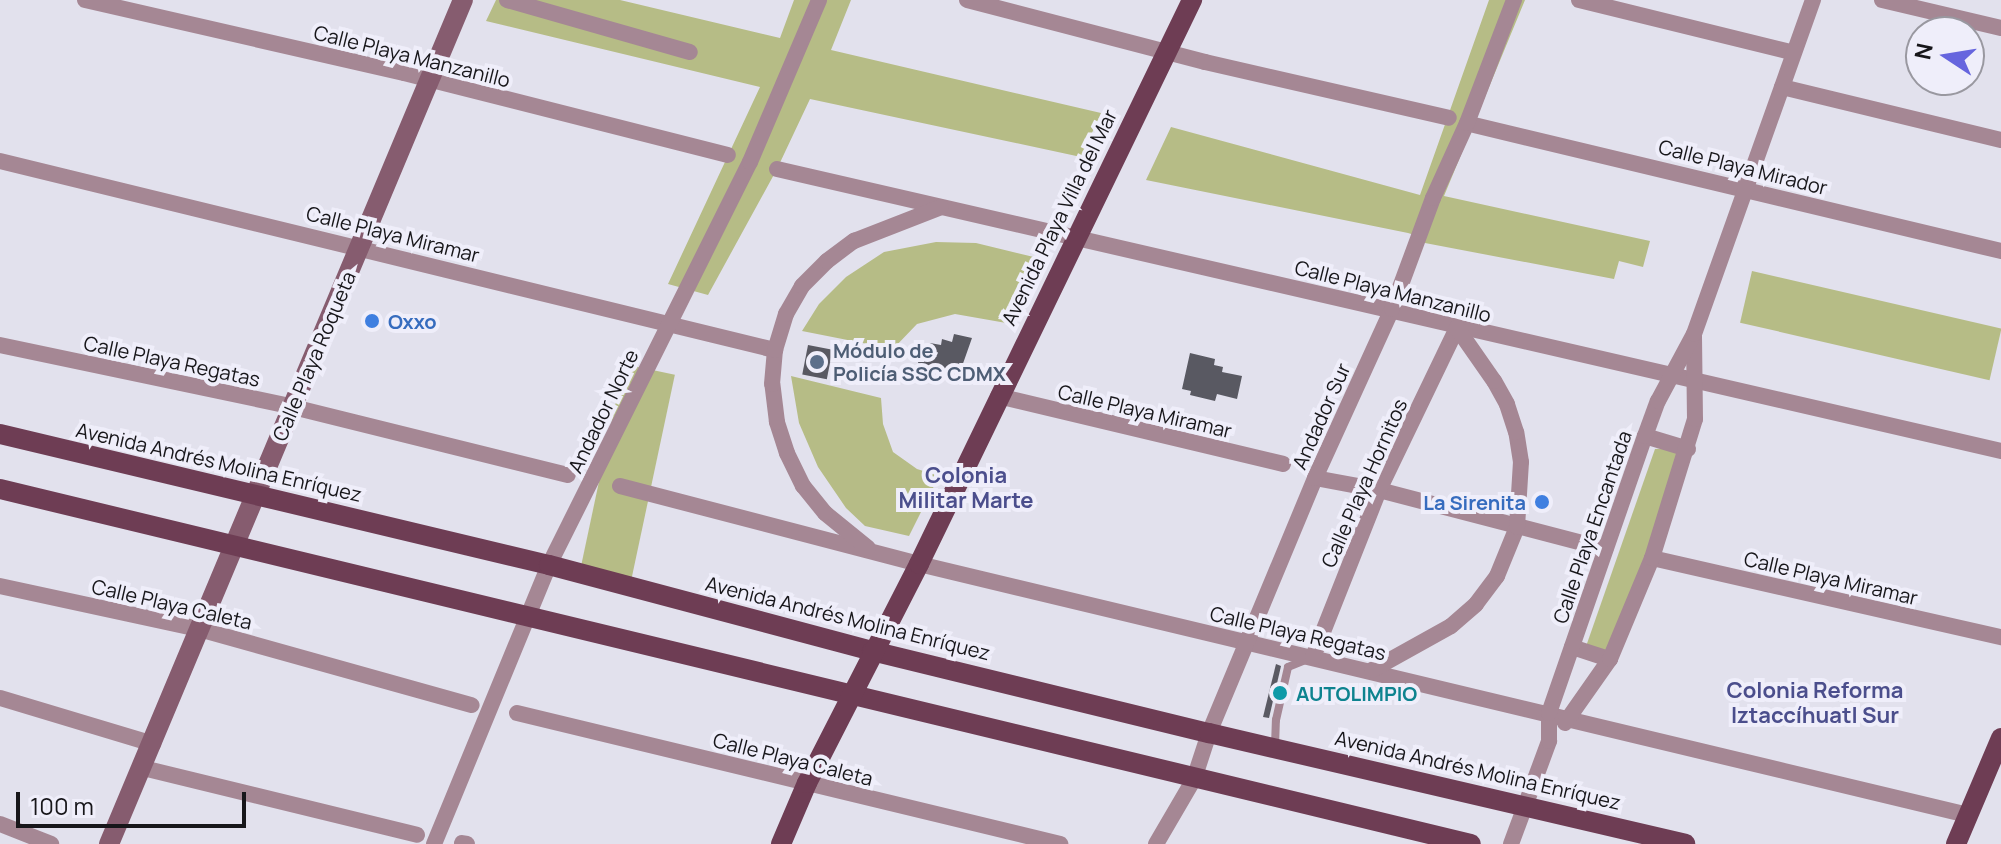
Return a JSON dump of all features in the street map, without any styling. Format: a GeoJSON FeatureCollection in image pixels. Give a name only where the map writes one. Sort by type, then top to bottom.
{"type":"FeatureCollection","features":[{"type":"Feature","properties":{"kind":"main road","name":"Avenida Playa Villa del Mar"},"geometry":{"type":"LineString","coordinates":[[781,844],[807,783],[919,564],[1192,0]]}},
{"type":"Feature","properties":{"kind":"main road","name":"Avenida Andrés Molina Enríquez"},"geometry":{"type":"LineString","coordinates":[[0,434],[549,565],[872,651],[1685,844]]}},
{"type":"Feature","properties":{"kind":"main road"},"geometry":{"type":"LineString","coordinates":[[0,489],[1471,844]]}},
{"type":"Feature","properties":{"kind":"main road"},"geometry":{"type":"LineString","coordinates":[[1956,844],[2001,738]]}},
{"type":"Feature","properties":{"kind":"street","name":"Calle Playa Manzanillo"},"geometry":{"type":"LineString","coordinates":[[85,0],[432,80],[728,155]]}},
{"type":"Feature","properties":{"kind":"street","name":"Calle Playa Roqueta"},"geometry":{"type":"LineString","coordinates":[[109,844],[463,0]]}},
{"type":"Feature","properties":{"kind":"street"},"geometry":{"type":"LineString","coordinates":[[507,0],[690,52]]}},
{"type":"Feature","properties":{"kind":"street","name":"Andador Norte"},"geometry":{"type":"LineString","coordinates":[[434,844],[549,565],[750,162],[819,0]]}},
{"type":"Feature","properties":{"kind":"street"},"geometry":{"type":"LineString","coordinates":[[967,0],[1167,52],[1449,118]]}},
{"type":"Feature","properties":{"kind":"street","name":"Andador Sur"},"geometry":{"type":"LineString","coordinates":[[1156,844],[1194,779],[1209,733],[1315,478],[1392,309],[1433,198],[1514,0]]}},
{"type":"Feature","properties":{"kind":"street"},"geometry":{"type":"LineString","coordinates":[[1579,0],[1794,53]]}},
{"type":"Feature","properties":{"kind":"street","name":"Calle Playa Encantada"},"geometry":{"type":"LineString","coordinates":[[1511,844],[1549,741],[1549,713],[1645,436],[1670,377],[1694,334],[1813,0]]}},
{"type":"Feature","properties":{"kind":"street"},"geometry":{"type":"LineString","coordinates":[[1882,0],[2001,28]]}},
{"type":"Feature","properties":{"kind":"street"},"geometry":{"type":"LineString","coordinates":[[1782,87],[2001,140]]}},
{"type":"Feature","properties":{"kind":"street","name":"Calle Playa Mirador"},"geometry":{"type":"LineString","coordinates":[[1474,125],[2001,251]]}},
{"type":"Feature","properties":{"kind":"street","name":"Calle Playa Miramar"},"geometry":{"type":"LineString","coordinates":[[0,161],[361,246],[775,350]]}},
{"type":"Feature","properties":{"kind":"street","name":"Calle Playa Manzanillo"},"geometry":{"type":"LineString","coordinates":[[777,169],[2001,451]]}},
{"type":"Feature","properties":{"kind":"street"},"geometry":{"type":"LineString","coordinates":[[873,551],[825,513],[803,486],[787,453],[777,422],[772,384],[775,350],[786,314],[802,286],[827,261],[854,241],[941,207]]}},
{"type":"Feature","properties":{"kind":"street"},"geometry":{"type":"LineString","coordinates":[[1372,670],[1451,626],[1476,604],[1497,576],[1517,527],[1521,462],[1516,432],[1507,404],[1494,381],[1457,328]]}},
{"type":"Feature","properties":{"kind":"street","name":"Calle Playa Hornitos"},"geometry":{"type":"LineString","coordinates":[[1313,657],[1379,490],[1457,328]]}},
{"type":"Feature","properties":{"kind":"street","name":"Calle Playa Encantada"},"geometry":{"type":"LineString","coordinates":[[1549,741],[1570,717],[1610,659],[1652,558],[1688,449],[1697,382],[1694,334]]}},
{"type":"Feature","properties":{"kind":"street","name":"Calle Playa Regatas"},"geometry":{"type":"LineString","coordinates":[[0,345],[293,407],[568,475]]}},
{"type":"Feature","properties":{"kind":"street","name":"Calle Playa Miramar"},"geometry":{"type":"LineString","coordinates":[[998,396],[1283,464]]}},
{"type":"Feature","properties":{"kind":"street"},"geometry":{"type":"LineString","coordinates":[[1645,436],[1688,449]]}},
{"type":"Feature","properties":{"kind":"street"},"geometry":{"type":"LineString","coordinates":[[1315,478],[1379,490],[1605,549]]}},
{"type":"Feature","properties":{"kind":"street","name":"Calle Playa Regatas"},"geometry":{"type":"LineString","coordinates":[[620,486],[919,564],[1570,717],[1968,815]]}},
{"type":"Feature","properties":{"kind":"street","name":"Calle Playa Miramar"},"geometry":{"type":"LineString","coordinates":[[1652,558],[2001,637]]}},
{"type":"Feature","properties":{"kind":"street","name":"Calle Playa Caleta"},"geometry":{"type":"LineString","coordinates":[[0,586],[199,629],[472,705]]}},
{"type":"Feature","properties":{"kind":"street"},"geometry":{"type":"LineString","coordinates":[[1572,647],[1610,659]]}},
{"type":"Feature","properties":{"kind":"street"},"geometry":{"type":"LineString","coordinates":[[0,698],[153,744]]}},
{"type":"Feature","properties":{"kind":"street","name":"Calle Playa Caleta"},"geometry":{"type":"LineString","coordinates":[[517,713],[1060,844]]}},
{"type":"Feature","properties":{"kind":"street"},"geometry":{"type":"LineString","coordinates":[[143,768],[417,835]]}},
{"type":"Feature","properties":{"kind":"street"},"geometry":{"type":"LineString","coordinates":[[0,824],[51,844]]}},
{"type":"Feature","properties":{"kind":"lane"},"geometry":{"type":"LineString","coordinates":[[1275,746],[1276,720],[1288,667],[1313,657]]}},
{"type":"Feature","properties":{"kind":"green space"},"geometry":{"type":"Polygon","coordinates":[[[496,0],[620,0],[780,38],[794,0],[851,0],[831,50],[1101,113],[1081,157],[810,99],[777,169],[708,295],[668,284],[760,87],[486,21],[496,0]]]}},
{"type":"Feature","properties":{"kind":"green space"},"geometry":{"type":"Polygon","coordinates":[[[1489,0],[1525,0],[1444,196],[1650,241],[1643,267],[1619,261],[1614,279],[1425,243],[1424,238],[1408,233],[1146,180],[1171,127],[1420,195],[1489,0]]]}},
{"type":"Feature","properties":{"kind":"green space"},"geometry":{"type":"Polygon","coordinates":[[[936,242],[976,243],[1046,260],[1012,324],[955,314],[917,324],[893,349],[802,331],[819,304],[846,277],[884,252],[936,242]]]}},
{"type":"Feature","properties":{"kind":"green space"},"geometry":{"type":"Polygon","coordinates":[[[1752,271],[2001,328],[1990,380],[1740,323],[1752,271]]]}},
{"type":"Feature","properties":{"kind":"green space"},"geometry":{"type":"Polygon","coordinates":[[[624,364],[675,375],[632,577],[581,566],[624,364]]]}},
{"type":"Feature","properties":{"kind":"green space"},"geometry":{"type":"Polygon","coordinates":[[[791,376],[881,398],[883,424],[893,452],[917,469],[939,476],[909,536],[865,526],[846,508],[818,467],[799,423],[791,376]]]}},
{"type":"Feature","properties":{"kind":"green space"},"geometry":{"type":"Polygon","coordinates":[[[1670,448],[1680,454],[1681,463],[1610,652],[1583,655],[1655,449],[1670,448]]]}},
{"type":"Feature","properties":{"kind":"building"},"geometry":{"type":"Polygon","coordinates":[[[954,334],[972,338],[960,372],[948,369],[946,375],[931,372],[931,366],[918,363],[921,349],[928,351],[930,343],[941,345],[942,339],[952,342],[954,334]]]}},
{"type":"Feature","properties":{"kind":"building","name":"Módulo de Policía SSC CDMX"},"geometry":{"type":"Polygon","coordinates":[[[808,345],[833,350],[827,379],[802,374],[808,345]]]}},
{"type":"Feature","properties":{"kind":"building"},"geometry":{"type":"Polygon","coordinates":[[[1190,353],[1215,359],[1214,365],[1223,367],[1222,372],[1242,376],[1237,399],[1217,394],[1215,401],[1190,395],[1191,391],[1182,389],[1190,353]]]}},
{"type":"Feature","properties":{"kind":"building"},"geometry":{"type":"Polygon","coordinates":[[[1276,664],[1281,666],[1269,718],[1263,717],[1276,664]]]}},
{"type":"Feature","properties":{"kind":"place","name":"Oxxo"},"geometry":{"type":"Point","coordinates":[372,321]}},
{"type":"Feature","properties":{"kind":"place","name":"Módulo de Policía SSC CDMX"},"geometry":{"type":"Point","coordinates":[817,362]}},
{"type":"Feature","properties":{"kind":"place","name":"La Sirenita"},"geometry":{"type":"Point","coordinates":[1542,502]}},
{"type":"Feature","properties":{"kind":"place","name":"AUTOLIMPIO"},"geometry":{"type":"Point","coordinates":[1280,693]}},
{"type":"Feature","properties":{"kind":"district","name":"Colonia Militar Marte"},"geometry":{"type":"Point","coordinates":[966,488]}},
{"type":"Feature","properties":{"kind":"district","name":"Colonia Reforma Iztaccíhuatl Sur"},"geometry":{"type":"Point","coordinates":[1815,702]}}]}
